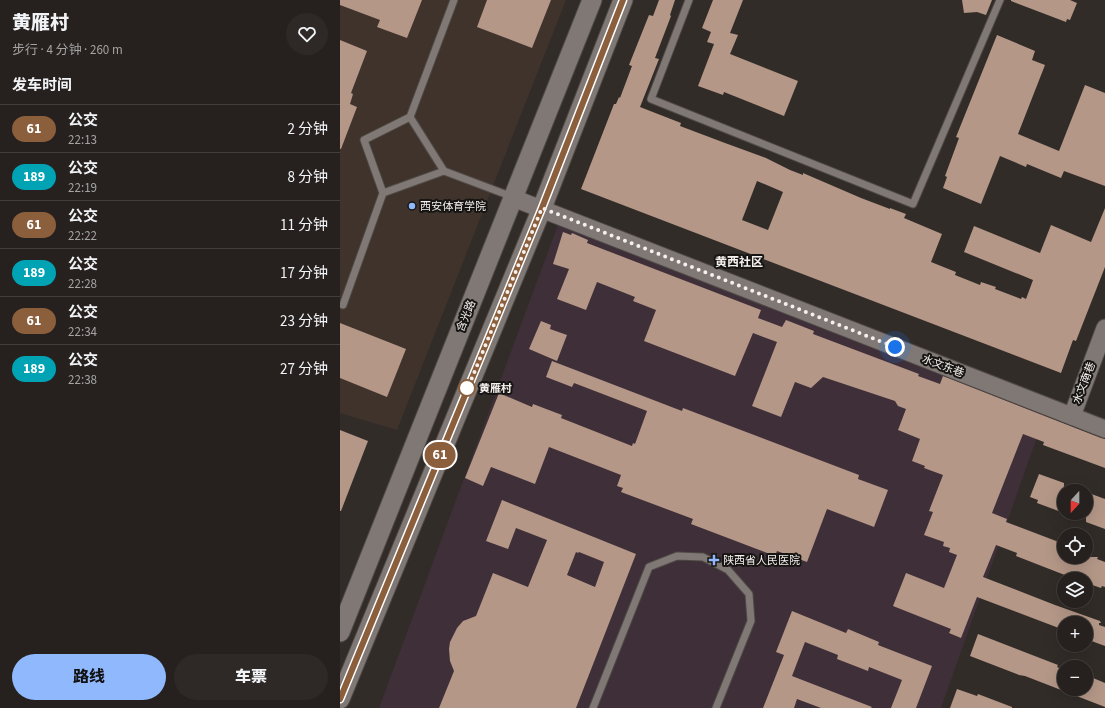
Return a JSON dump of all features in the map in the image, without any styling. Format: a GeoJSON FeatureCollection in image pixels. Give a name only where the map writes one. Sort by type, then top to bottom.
{"type":"FeatureCollection","features":[{"type":"Feature","properties":{"kind":"main road","name":"含光路"},"geometry":{"type":"LineString","coordinates":[[340,632],[592,0]]}},
{"type":"Feature","properties":{"kind":"main road"},"geometry":{"type":"LineString","coordinates":[[340,699],[542,208],[623,0]]}},
{"type":"Feature","properties":{"kind":"street","name":"水文东巷"},"geometry":{"type":"LineString","coordinates":[[513,198],[542,208],[1105,429]]}},
{"type":"Feature","properties":{"kind":"street","name":"水文南巷"},"geometry":{"type":"LineString","coordinates":[[1072,416],[1105,328]]}},
{"type":"Feature","properties":{"kind":"lane"},"geometry":{"type":"LineString","coordinates":[[342,305],[383,193],[364,140],[410,118],[454,0]]}},
{"type":"Feature","properties":{"kind":"lane"},"geometry":{"type":"LineString","coordinates":[[689,0],[651,99],[914,204],[1000,0]]}},
{"type":"Feature","properties":{"kind":"lane"},"geometry":{"type":"LineString","coordinates":[[410,118],[444,171],[513,198]]}},
{"type":"Feature","properties":{"kind":"lane"},"geometry":{"type":"LineString","coordinates":[[383,193],[444,171]]}},
{"type":"Feature","properties":{"kind":"lane"},"geometry":{"type":"LineString","coordinates":[[593,708],[649,567],[677,556],[703,557],[728,570],[749,594],[751,621],[716,708]]}},
{"type":"Feature","properties":{"kind":"shaded area","name":"西安体育学院"},"geometry":{"type":"Polygon","coordinates":[[[340,0],[566,0],[397,430],[340,413],[340,0]]]}},
{"type":"Feature","properties":{"kind":"shaded area","name":"陕西省人民医院"},"geometry":{"type":"Polygon","coordinates":[[[559,222],[1046,412],[941,708],[379,708],[559,222]]]}},
{"type":"Feature","properties":{"kind":"building"},"geometry":{"type":"Polygon","coordinates":[[[340,0],[422,0],[407,38],[377,27],[380,20],[340,5],[340,0]]]}},
{"type":"Feature","properties":{"kind":"building"},"geometry":{"type":"Polygon","coordinates":[[[487,0],[551,0],[532,48],[477,27],[487,0]]]}},
{"type":"Feature","properties":{"kind":"building"},"geometry":{"type":"Polygon","coordinates":[[[659,0],[675,0],[670,15],[671,16],[655,58],[659,59],[640,107],[681,123],[680,126],[766,158],[790,170],[803,175],[803,173],[861,198],[906,214],[904,218],[942,234],[931,262],[956,272],[955,275],[980,285],[981,282],[996,287],[995,289],[1021,299],[1022,297],[1026,299],[1033,280],[964,252],[974,226],[1040,253],[1051,225],[1091,242],[1105,208],[1105,267],[1076,341],[1073,340],[1061,373],[581,189],[614,104],[616,104],[619,97],[620,98],[632,66],[629,65],[649,15],[653,16],[659,0]],[[757,181],[742,220],[768,230],[783,192],[757,181]]]}},
{"type":"Feature","properties":{"kind":"building"},"geometry":{"type":"Polygon","coordinates":[[[713,0],[743,0],[730,33],[738,35],[730,54],[798,81],[784,116],[724,92],[723,95],[698,86],[714,44],[707,42],[711,32],[702,28],[713,0]]]}},
{"type":"Feature","properties":{"kind":"building"},"geometry":{"type":"Polygon","coordinates":[[[962,0],[992,0],[986,15],[977,12],[964,13],[962,0]]]}},
{"type":"Feature","properties":{"kind":"building"},"geometry":{"type":"Polygon","coordinates":[[[1011,0],[1070,0],[1077,3],[1070,20],[1067,19],[1066,22],[1011,0]]]}},
{"type":"Feature","properties":{"kind":"building"},"geometry":{"type":"Polygon","coordinates":[[[997,35],[1035,51],[1032,60],[1045,65],[1018,134],[1059,151],[1085,85],[1105,93],[1105,186],[1064,171],[1061,178],[1027,164],[1026,167],[1000,156],[981,204],[943,188],[947,177],[945,176],[959,138],[956,137],[997,35]]]}},
{"type":"Feature","properties":{"kind":"building"},"geometry":{"type":"Polygon","coordinates":[[[340,40],[367,51],[351,93],[353,94],[350,104],[357,107],[341,149],[340,149],[340,40]]]}},
{"type":"Feature","properties":{"kind":"building"},"geometry":{"type":"Polygon","coordinates":[[[563,232],[571,235],[572,233],[588,240],[587,243],[761,310],[758,318],[782,327],[786,320],[814,331],[813,334],[919,374],[918,376],[940,384],[943,376],[1105,439],[1105,468],[1043,445],[1044,442],[1023,434],[992,513],[1007,519],[1006,522],[1057,541],[1057,564],[1093,564],[1093,557],[1098,557],[1097,559],[1105,562],[1105,587],[1102,586],[1101,588],[1093,585],[1093,572],[1057,572],[1016,556],[1017,553],[996,545],[983,577],[1057,606],[1057,608],[1063,608],[1086,616],[1057,616],[1057,627],[977,597],[961,638],[949,633],[951,629],[893,606],[906,573],[944,588],[957,555],[949,552],[950,548],[943,546],[944,542],[924,535],[933,512],[929,511],[943,475],[924,468],[925,466],[912,461],[920,439],[898,430],[906,409],[898,406],[895,401],[823,377],[811,388],[795,382],[781,417],[752,406],[777,342],[753,333],[735,376],[644,341],[656,310],[633,301],[635,297],[597,282],[586,310],[557,299],[569,269],[553,264],[563,232]]]}},
{"type":"Feature","properties":{"kind":"building"},"geometry":{"type":"Polygon","coordinates":[[[541,321],[551,325],[550,329],[567,335],[557,361],[529,349],[541,321]]]}},
{"type":"Feature","properties":{"kind":"building"},"geometry":{"type":"Polygon","coordinates":[[[340,323],[406,349],[387,397],[340,378],[340,323]]]}},
{"type":"Feature","properties":{"kind":"building"},"geometry":{"type":"Polygon","coordinates":[[[552,361],[682,411],[683,408],[859,475],[858,479],[888,490],[874,527],[827,509],[807,562],[777,551],[775,556],[691,524],[693,519],[621,492],[623,488],[617,486],[621,475],[549,447],[535,484],[491,467],[483,486],[465,478],[499,393],[532,407],[533,404],[562,415],[561,418],[632,446],[633,443],[635,444],[647,411],[574,383],[572,387],[546,377],[552,361]]]}},
{"type":"Feature","properties":{"kind":"building"},"geometry":{"type":"Polygon","coordinates":[[[340,430],[368,441],[341,511],[340,511],[340,430]]]}},
{"type":"Feature","properties":{"kind":"building"},"geometry":{"type":"Polygon","coordinates":[[[1039,474],[1064,483],[1057,484],[1057,510],[1037,503],[1038,500],[1030,497],[1039,474]]]}},
{"type":"Feature","properties":{"kind":"building"},"geometry":{"type":"Polygon","coordinates":[[[1093,495],[1105,499],[1105,529],[1086,522],[1086,520],[1093,520],[1093,495]]]}},
{"type":"Feature","properties":{"kind":"building"},"geometry":{"type":"Polygon","coordinates":[[[502,500],[636,554],[576,708],[439,708],[454,671],[450,661],[449,649],[450,642],[457,628],[463,621],[476,616],[493,573],[528,587],[547,540],[516,528],[508,549],[486,541],[502,500]],[[576,552],[567,575],[595,587],[604,562],[579,552],[576,552]]]}},
{"type":"Feature","properties":{"kind":"building"},"geometry":{"type":"Polygon","coordinates":[[[792,611],[846,633],[848,629],[879,642],[878,645],[932,666],[916,708],[891,708],[902,680],[869,667],[868,671],[837,659],[838,655],[805,642],[792,676],[872,707],[821,708],[797,699],[794,708],[763,708],[784,655],[776,652],[792,611]]]}},
{"type":"Feature","properties":{"kind":"building"},"geometry":{"type":"Polygon","coordinates":[[[1093,619],[1100,621],[1101,623],[1099,623],[1099,625],[1105,627],[1105,646],[1093,642],[1093,619]]]}},
{"type":"Feature","properties":{"kind":"building"},"geometry":{"type":"Polygon","coordinates":[[[978,634],[1057,665],[1057,688],[1019,675],[970,656],[978,634]]]}},
{"type":"Feature","properties":{"kind":"building"},"geometry":{"type":"Polygon","coordinates":[[[1093,678],[1105,683],[1105,707],[1077,696],[1093,696],[1093,678]]]}},
{"type":"Feature","properties":{"kind":"building"},"geometry":{"type":"Polygon","coordinates":[[[957,689],[977,696],[978,694],[1012,708],[950,708],[957,689]]]}},
{"type":"Feature","properties":{"kind":"bus line","name":"61"},"geometry":{"type":"LineString","coordinates":[[340,699],[542,208],[623,0]]}},
{"type":"Feature","properties":{"kind":"place","name":"西安体育学院"},"geometry":{"type":"Point","coordinates":[412,206]}},
{"type":"Feature","properties":{"kind":"place","name":"黄雁村"},"geometry":{"type":"Point","coordinates":[467,388]}},
{"type":"Feature","properties":{"kind":"place","name":"陕西省人民医院"},"geometry":{"type":"Point","coordinates":[714,560]}},
{"type":"Feature","properties":{"kind":"district","name":"黄西社区"},"geometry":{"type":"Point","coordinates":[739,262]}},
{"type":"Feature","properties":{"kind":"route"},"geometry":{"type":"LineString","coordinates":[[467,388],[467,390],[542,208],[895,347]]}}]}
